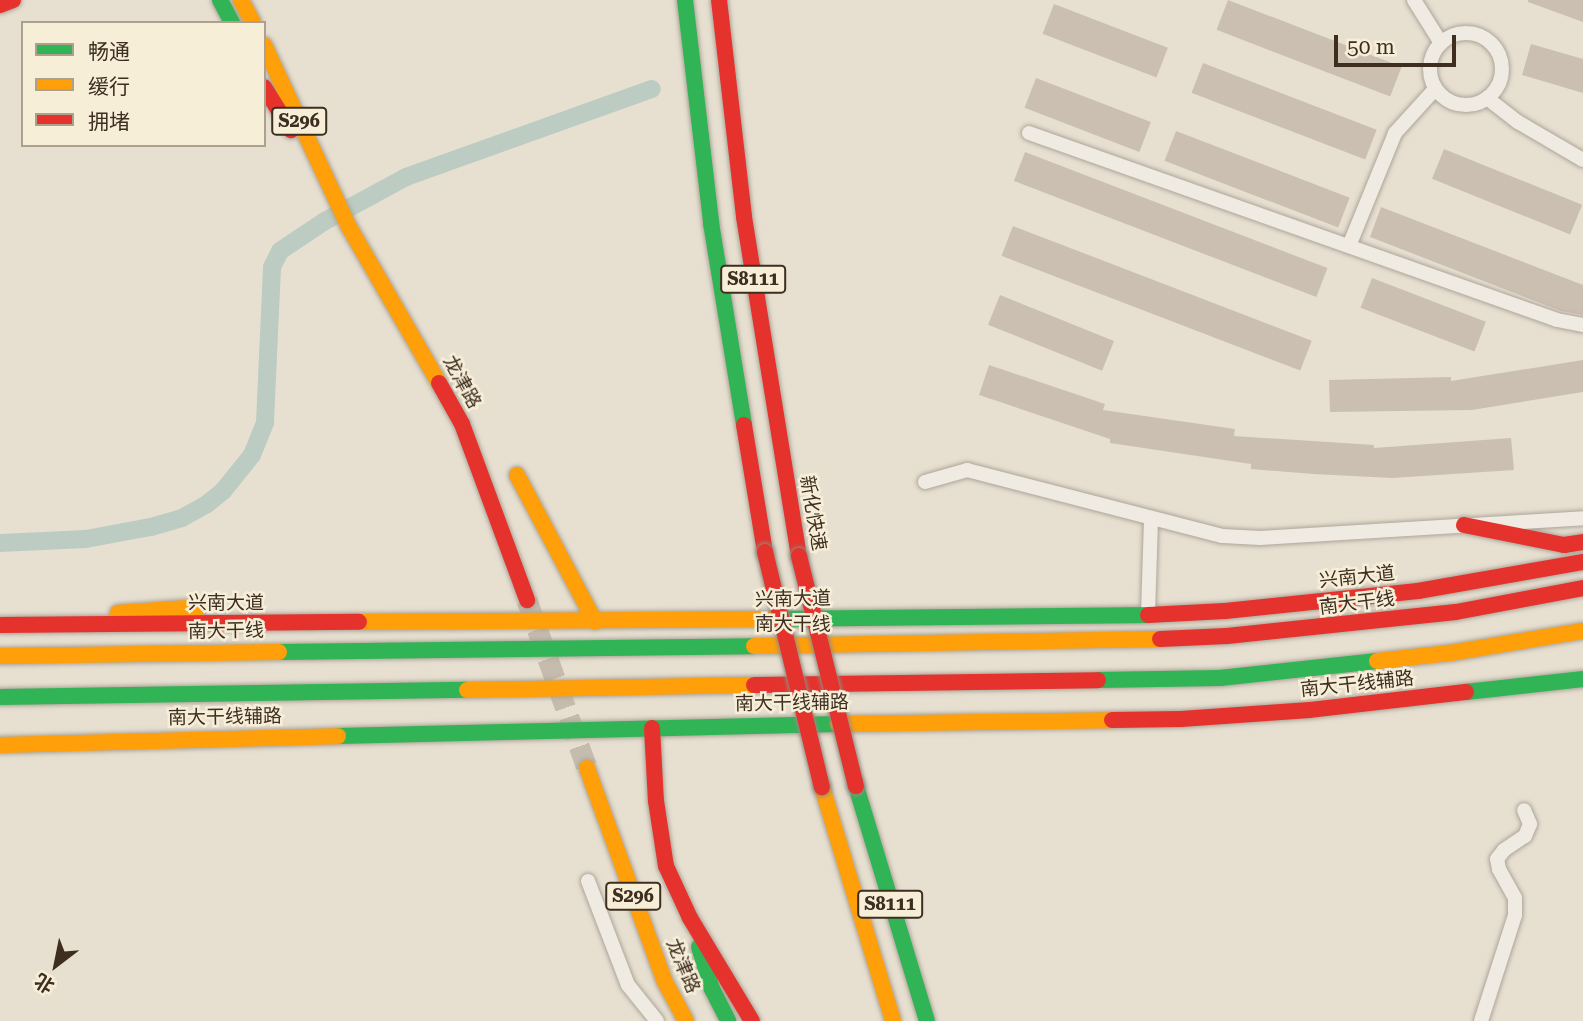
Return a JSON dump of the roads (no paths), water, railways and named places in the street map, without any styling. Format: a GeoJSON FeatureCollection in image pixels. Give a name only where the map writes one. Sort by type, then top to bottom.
{"type":"FeatureCollection","features":[{"type":"Feature","properties":{"kind":"main road"},"geometry":{"type":"LineString","coordinates":[[0,5],[13,0]]}},
{"type":"Feature","properties":{"kind":"main road"},"geometry":{"type":"LineString","coordinates":[[220,0],[231,21]]}},
{"type":"Feature","properties":{"kind":"main road"},"geometry":{"type":"LineString","coordinates":[[241,0],[252,21]]}},
{"type":"Feature","properties":{"kind":"main road","name":"S8111"},"geometry":{"type":"LineString","coordinates":[[685,0],[711,223],[765,552],[822,787],[892,1021]]}},
{"type":"Feature","properties":{"kind":"main road","name":"新化快速"},"geometry":{"type":"LineString","coordinates":[[719,0],[744,218],[800,556],[856,786],[927,1021]]}},
{"type":"Feature","properties":{"kind":"main road","name":"龙津路"},"geometry":{"type":"LineString","coordinates":[[266,50],[349,227],[462,424],[527,600]]}},
{"type":"Feature","properties":{"kind":"main road","name":"龙津路"},"geometry":{"type":"LineString","coordinates":[[266,90],[334,197]]}},
{"type":"Feature","properties":{"kind":"main road"},"geometry":{"type":"LineString","coordinates":[[517,475],[594,622]]}},
{"type":"Feature","properties":{"kind":"main road"},"geometry":{"type":"LineString","coordinates":[[1464,525],[1564,545],[1583,542]]}},
{"type":"Feature","properties":{"kind":"main road","name":"兴南大道"},"geometry":{"type":"LineString","coordinates":[[0,623],[594,622],[1148,615],[1225,611],[1418,591],[1583,562]]}},
{"type":"Feature","properties":{"kind":"main road","name":"南大干线"},"geometry":{"type":"LineString","coordinates":[[0,656],[1055,643],[1227,636],[1456,612],[1583,588]]}},
{"type":"Feature","properties":{"kind":"main road"},"geometry":{"type":"LineString","coordinates":[[0,623],[200,607]]}},
{"type":"Feature","properties":{"kind":"main road"},"geometry":{"type":"LineString","coordinates":[[0,697],[1220,678],[1450,653],[1583,631]]}},
{"type":"Feature","properties":{"kind":"main road","name":"南大干线辅路"},"geometry":{"type":"LineString","coordinates":[[0,745],[1240,716],[1583,679]]}},
{"type":"Feature","properties":{"kind":"main road"},"geometry":{"type":"LineString","coordinates":[[652,728],[661,847],[671,883],[752,1021]]}},
{"type":"Feature","properties":{"kind":"main road","name":"龙津路"},"geometry":{"type":"LineString","coordinates":[[587,768],[661,972],[686,1021]]}},
{"type":"Feature","properties":{"kind":"main road"},"geometry":{"type":"LineString","coordinates":[[690,918],[712,989],[728,1021]]}},
{"type":"Feature","properties":{"kind":"street"},"geometry":{"type":"LineString","coordinates":[[1414,0],[1441,43]]}},
{"type":"Feature","properties":{"kind":"street"},"geometry":{"type":"LineString","coordinates":[[1461,34],[1483,38],[1492,45],[1502,66],[1501,78],[1487,98],[1464,105],[1452,103],[1435,89],[1430,63],[1441,43],[1461,34]]}},
{"type":"Feature","properties":{"kind":"street"},"geometry":{"type":"LineString","coordinates":[[1349,246],[1395,133],[1406,117],[1435,89]]}},
{"type":"Feature","properties":{"kind":"street"},"geometry":{"type":"LineString","coordinates":[[1487,98],[1518,122],[1583,160]]}},
{"type":"Feature","properties":{"kind":"street"},"geometry":{"type":"LineString","coordinates":[[1029,133],[1557,320],[1583,325]]}},
{"type":"Feature","properties":{"kind":"street"},"geometry":{"type":"LineString","coordinates":[[925,482],[967,470],[1223,536],[1260,538],[1583,518]]}},
{"type":"Feature","properties":{"kind":"street"},"geometry":{"type":"LineString","coordinates":[[1148,615],[1151,519]]}},
{"type":"Feature","properties":{"kind":"street"},"geometry":{"type":"LineString","coordinates":[[1481,1021],[1515,915],[1514,898],[1499,869],[1497,859],[1504,850],[1525,836],[1530,824],[1524,810]]}},
{"type":"Feature","properties":{"kind":"street"},"geometry":{"type":"LineString","coordinates":[[588,881],[628,985],[657,1021]]}},
{"type":"Feature","properties":{"kind":"waterway"},"geometry":{"type":"LineString","coordinates":[[0,543],[86,539],[151,527],[182,518],[207,504],[223,491],[252,455],[265,422],[272,267],[280,251],[325,221],[406,177],[652,89]]}},
{"type":"Feature","properties":{"kind":"tunnel"},"geometry":{"type":"LineString","coordinates":[[527,600],[587,768]]}}]}
